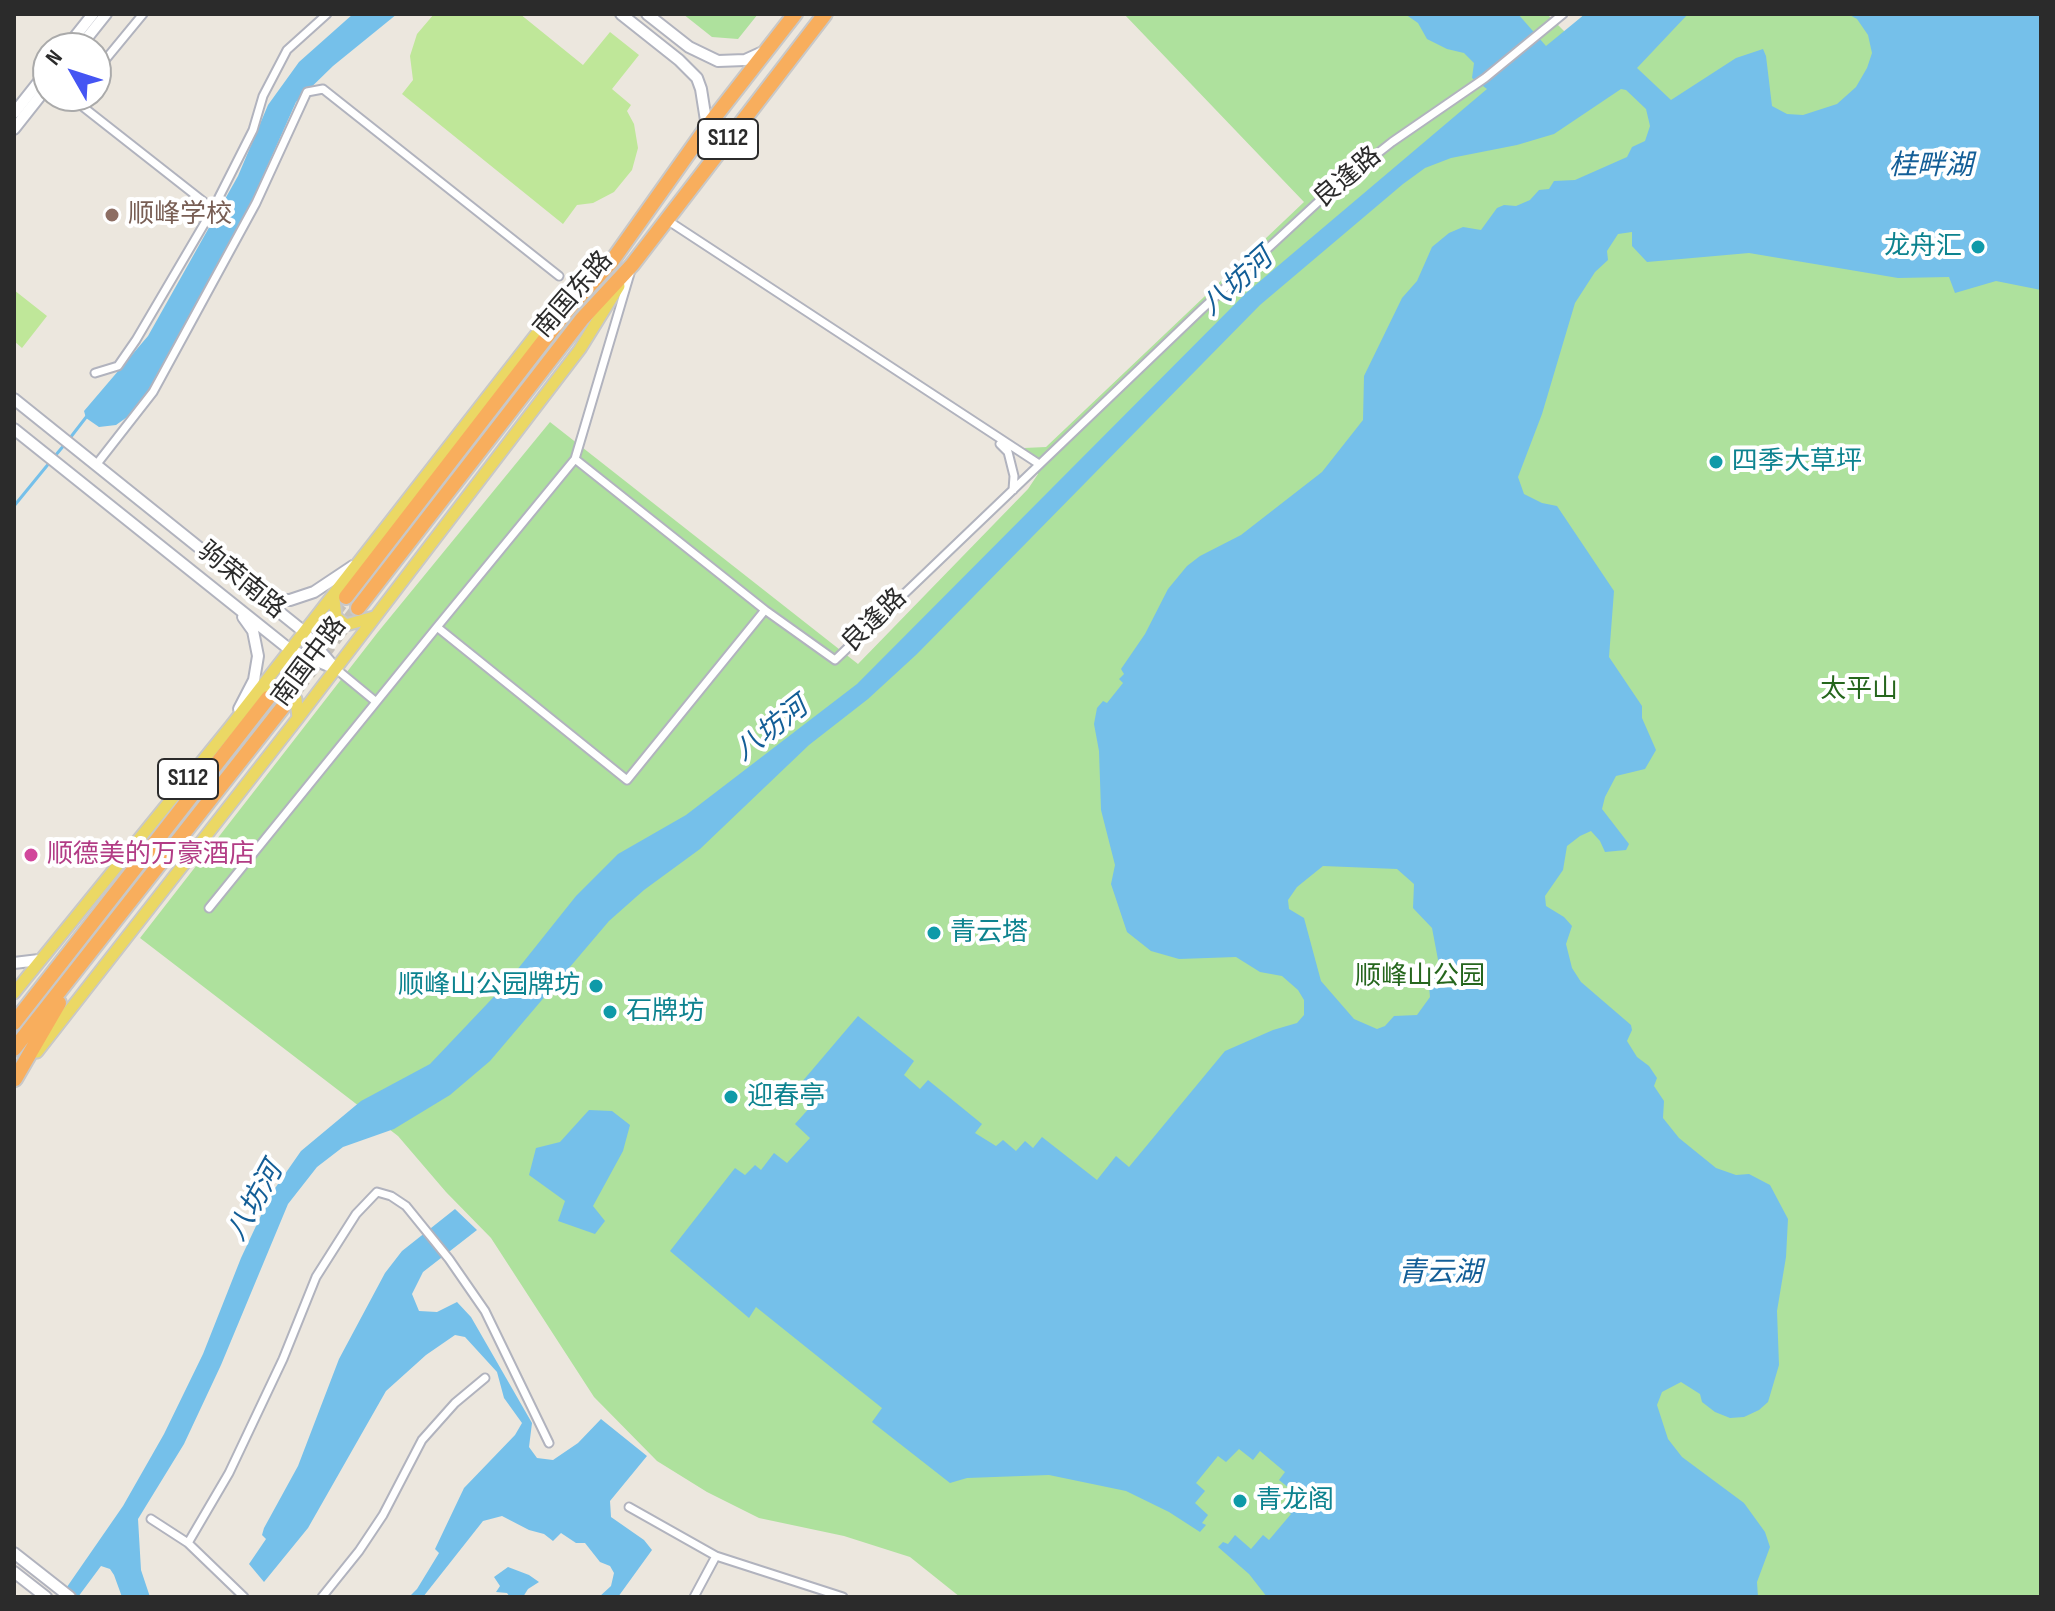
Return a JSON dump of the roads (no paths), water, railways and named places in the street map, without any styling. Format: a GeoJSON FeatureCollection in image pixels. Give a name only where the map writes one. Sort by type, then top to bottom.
{"type":"FeatureCollection","features":[{"type":"Feature","properties":{"kind":"highway","name":"南国东路"},"geometry":{"type":"LineString","coordinates":[[346,597],[569,308],[612,261],[707,127],[795,14]]}},
{"type":"Feature","properties":{"kind":"highway","name":"南国东路"},"geometry":{"type":"LineString","coordinates":[[358,608],[582,319],[632,265],[825,14]]}},
{"type":"Feature","properties":{"kind":"highway","name":"南国中路"},"geometry":{"type":"LineString","coordinates":[[14,1023],[268,698]]}},
{"type":"Feature","properties":{"kind":"highway","name":"南国中路"},"geometry":{"type":"LineString","coordinates":[[14,1049],[283,707]]}},
{"type":"Feature","properties":{"kind":"highway"},"geometry":{"type":"LineString","coordinates":[[15,1080],[85,959]]}},
{"type":"Feature","properties":{"kind":"main road","name":"南国中路"},"geometry":{"type":"LineString","coordinates":[[14,993],[230,727],[552,314],[612,261]]}},
{"type":"Feature","properties":{"kind":"main road","name":"南国中路"},"geometry":{"type":"LineString","coordinates":[[15,1080],[298,718],[580,349],[632,265]]}},
{"type":"Feature","properties":{"kind":"main road"},"geometry":{"type":"LineString","coordinates":[[343,581],[334,599],[336,617],[346,625],[374,617]]}},
{"type":"Feature","properties":{"kind":"main road"},"geometry":{"type":"LineString","coordinates":[[249,703],[272,684],[285,687],[296,699],[298,718]]}},
{"type":"Feature","properties":{"kind":"street"},"geometry":{"type":"LineString","coordinates":[[79,32],[93,14]]}},
{"type":"Feature","properties":{"kind":"street"},"geometry":{"type":"LineString","coordinates":[[92,32],[106,14]]}},
{"type":"Feature","properties":{"kind":"street"},"geometry":{"type":"LineString","coordinates":[[112,52],[143,14]]}},
{"type":"Feature","properties":{"kind":"street"},"geometry":{"type":"LineString","coordinates":[[95,373],[118,366],[213,209],[253,130],[263,96],[287,50],[327,14]]}},
{"type":"Feature","properties":{"kind":"street"},"geometry":{"type":"LineString","coordinates":[[621,14],[697,78],[707,127]]}},
{"type":"Feature","properties":{"kind":"street"},"geometry":{"type":"LineString","coordinates":[[647,14],[689,47],[718,61],[745,60],[768,49]]}},
{"type":"Feature","properties":{"kind":"street","name":"良逢路"},"geometry":{"type":"LineString","coordinates":[[765,610],[835,660],[1330,191],[1392,142],[1485,78],[1563,14]]}},
{"type":"Feature","properties":{"kind":"street"},"geometry":{"type":"LineString","coordinates":[[96,465],[153,392],[256,203],[307,92],[323,89],[559,276]]}},
{"type":"Feature","properties":{"kind":"street"},"geometry":{"type":"LineString","coordinates":[[14,113],[32,90]]}},
{"type":"Feature","properties":{"kind":"street"},"geometry":{"type":"LineString","coordinates":[[14,129],[32,106]]}},
{"type":"Feature","properties":{"kind":"street"},"geometry":{"type":"LineString","coordinates":[[90,112],[213,209]]}},
{"type":"Feature","properties":{"kind":"street"},"geometry":{"type":"LineString","coordinates":[[666,219],[1039,464]]}},
{"type":"Feature","properties":{"kind":"street"},"geometry":{"type":"LineString","coordinates":[[209,908],[575,459],[632,265]]}},
{"type":"Feature","properties":{"kind":"street","name":"驹荣南路"},"geometry":{"type":"LineString","coordinates":[[14,399],[303,631],[335,668]]}},
{"type":"Feature","properties":{"kind":"street","name":"驹荣南路"},"geometry":{"type":"LineString","coordinates":[[14,429],[289,649],[335,668]]}},
{"type":"Feature","properties":{"kind":"street"},"geometry":{"type":"LineString","coordinates":[[989,434],[1008,452],[1014,476],[1013,490]]}},
{"type":"Feature","properties":{"kind":"street"},"geometry":{"type":"LineString","coordinates":[[437,627],[627,780],[765,610],[575,459]]}},
{"type":"Feature","properties":{"kind":"street"},"geometry":{"type":"LineString","coordinates":[[241,581],[280,600],[290,600],[314,592],[357,563]]}},
{"type":"Feature","properties":{"kind":"street"},"geometry":{"type":"LineString","coordinates":[[225,598],[250,626],[258,656],[254,680],[230,727]]}},
{"type":"Feature","properties":{"kind":"street"},"geometry":{"type":"LineString","coordinates":[[335,668],[375,701]]}},
{"type":"Feature","properties":{"kind":"street"},"geometry":{"type":"LineString","coordinates":[[14,963],[39,960]]}},
{"type":"Feature","properties":{"kind":"street"},"geometry":{"type":"LineString","coordinates":[[188,1543],[229,1473],[283,1359],[316,1277],[356,1214],[377,1192],[391,1196],[406,1206],[449,1259],[485,1311],[549,1443]]}},
{"type":"Feature","properties":{"kind":"street"},"geometry":{"type":"LineString","coordinates":[[322,1597],[383,1515],[422,1440],[455,1403],[485,1378]]}},
{"type":"Feature","properties":{"kind":"street"},"geometry":{"type":"LineString","coordinates":[[629,1507],[716,1556],[843,1597]]}},
{"type":"Feature","properties":{"kind":"street"},"geometry":{"type":"LineString","coordinates":[[151,1519],[188,1543],[244,1597]]}},
{"type":"Feature","properties":{"kind":"street"},"geometry":{"type":"LineString","coordinates":[[14,1553],[70,1597]]}},
{"type":"Feature","properties":{"kind":"street"},"geometry":{"type":"LineString","coordinates":[[694,1597],[716,1556]]}},
{"type":"Feature","properties":{"kind":"street"},"geometry":{"type":"LineString","coordinates":[[14,1572],[39,1594]]}},
{"type":"Feature","properties":{"kind":"water"},"geometry":{"type":"Polygon","coordinates":[[[353,14],[397,14],[333,66],[296,102],[252,201],[156,384],[130,415],[116,425],[99,427],[86,418],[84,411],[148,336],[238,176],[268,105],[299,62],[353,14]]]}},
{"type":"Feature","properties":{"kind":"water","name":"青云湖"},"geometry":{"type":"Polygon","coordinates":[[[1405,14],[1518,14],[1546,46],[1585,14],[1688,14],[1637,68],[1671,100],[1736,58],[1763,49],[1772,106],[1787,114],[1803,115],[1837,104],[1856,87],[1867,68],[1872,53],[1868,35],[1857,19],[1848,14],[2041,14],[2041,290],[1996,281],[1955,293],[1949,277],[1898,278],[1749,253],[1647,262],[1632,246],[1632,232],[1618,234],[1607,251],[1608,260],[1595,272],[1575,303],[1542,414],[1518,477],[1524,494],[1557,506],[1614,591],[1609,657],[1642,706],[1642,718],[1656,750],[1645,769],[1616,776],[1605,797],[1602,809],[1629,844],[1626,850],[1605,852],[1591,831],[1580,836],[1567,846],[1563,870],[1545,896],[1546,906],[1572,926],[1566,944],[1572,968],[1581,982],[1631,1025],[1627,1041],[1657,1078],[1654,1086],[1664,1101],[1663,1118],[1679,1138],[1716,1168],[1736,1175],[1749,1174],[1770,1185],[1788,1219],[1786,1257],[1777,1311],[1779,1365],[1768,1402],[1744,1417],[1730,1418],[1715,1412],[1702,1402],[1700,1394],[1681,1382],[1662,1392],[1657,1405],[1668,1439],[1682,1457],[1744,1503],[1765,1532],[1770,1547],[1757,1582],[1758,1597],[1267,1597],[1249,1574],[1218,1547],[1223,1542],[1228,1544],[1235,1535],[1251,1549],[1263,1535],[1269,1540],[1291,1514],[1282,1506],[1294,1492],[1279,1480],[1285,1472],[1260,1451],[1253,1460],[1239,1449],[1226,1462],[1218,1456],[1196,1483],[1205,1491],[1195,1503],[1208,1515],[1202,1523],[1206,1525],[1200,1532],[1169,1512],[1126,1491],[1049,1475],[967,1478],[950,1483],[872,1422],[882,1408],[756,1307],[749,1318],[670,1251],[735,1168],[745,1175],[755,1165],[761,1170],[774,1153],[787,1163],[810,1138],[795,1124],[812,1105],[809,1101],[814,1094],[801,1083],[858,1016],[914,1061],[904,1075],[920,1089],[928,1080],[982,1124],[975,1133],[996,1146],[1003,1140],[1016,1151],[1025,1141],[1033,1148],[1042,1137],[1097,1180],[1116,1156],[1129,1167],[1225,1051],[1297,1023],[1304,1015],[1304,1000],[1282,976],[1260,972],[1236,957],[1179,959],[1151,951],[1127,932],[1111,884],[1115,865],[1101,810],[1099,751],[1094,724],[1097,708],[1103,701],[1107,703],[1123,683],[1119,679],[1124,674],[1121,669],[1145,634],[1168,589],[1187,566],[1241,535],[1322,472],[1363,420],[1364,376],[1402,298],[1417,281],[1432,247],[1449,233],[1463,227],[1481,230],[1497,208],[1516,206],[1530,200],[1539,190],[1549,189],[1554,181],[1575,180],[1627,157],[1632,147],[1645,141],[1650,126],[1646,109],[1621,89],[1554,134],[1451,158],[1425,168],[1403,184],[1260,305],[917,654],[868,699],[809,745],[700,849],[644,890],[609,921],[490,1061],[450,1095],[394,1129],[343,1147],[317,1167],[288,1204],[221,1365],[184,1444],[138,1519],[141,1570],[150,1597],[122,1597],[110,1569],[101,1566],[78,1597],[60,1597],[123,1506],[164,1434],[203,1354],[241,1258],[271,1194],[301,1151],[361,1101],[430,1064],[505,985],[576,896],[618,854],[686,815],[857,684],[1246,293],[1487,89],[1472,78],[1474,63],[1464,53],[1427,39],[1418,23],[1405,14]],[[1323,866],[1297,887],[1288,900],[1289,909],[1304,918],[1321,981],[1354,1019],[1377,1029],[1385,1026],[1394,1016],[1417,1015],[1430,997],[1428,976],[1439,965],[1432,928],[1413,908],[1414,884],[1397,869],[1323,866]]]}},
{"type":"Feature","properties":{"kind":"water"},"geometry":{"type":"Polygon","coordinates":[[[589,1110],[612,1111],[630,1125],[623,1151],[593,1206],[605,1221],[595,1234],[558,1221],[565,1201],[529,1175],[536,1148],[560,1142],[589,1110]]]}},
{"type":"Feature","properties":{"kind":"water"},"geometry":{"type":"Polygon","coordinates":[[[455,1209],[477,1230],[423,1272],[412,1294],[419,1311],[437,1312],[457,1302],[471,1317],[532,1423],[529,1447],[537,1458],[553,1460],[578,1443],[601,1419],[647,1456],[610,1501],[611,1517],[644,1540],[652,1550],[618,1597],[599,1597],[611,1586],[614,1573],[610,1566],[600,1562],[585,1543],[576,1543],[561,1533],[553,1541],[502,1516],[483,1521],[423,1597],[409,1597],[439,1553],[435,1549],[464,1488],[515,1435],[522,1423],[504,1398],[497,1372],[465,1337],[455,1335],[426,1355],[386,1391],[308,1528],[264,1582],[249,1564],[266,1539],[262,1535],[264,1528],[298,1466],[339,1359],[385,1273],[402,1251],[455,1209]]]}},
{"type":"Feature","properties":{"kind":"water"},"geometry":{"type":"Polygon","coordinates":[[[508,1567],[539,1582],[528,1589],[523,1597],[496,1592],[500,1586],[494,1577],[508,1567]]]}},
{"type":"Feature","properties":{"kind":"waterway"},"geometry":{"type":"LineString","coordinates":[[70,438],[87,416]]}},
{"type":"Feature","properties":{"kind":"waterway"},"geometry":{"type":"LineString","coordinates":[[55,456],[65,444]]}},
{"type":"Feature","properties":{"kind":"waterway"},"geometry":{"type":"LineString","coordinates":[[14,506],[50,462]]}},
{"type":"Feature","properties":{"kind":"tunnel"},"geometry":{"type":"LineString","coordinates":[[268,698],[346,597]]}},
{"type":"Feature","properties":{"kind":"tunnel"},"geometry":{"type":"LineString","coordinates":[[283,707],[358,608]]}},
{"type":"Feature","properties":{"kind":"place","name":"顺峰学校"},"geometry":{"type":"Point","coordinates":[112,215]}},
{"type":"Feature","properties":{"kind":"place","name":"龙舟汇"},"geometry":{"type":"Point","coordinates":[1978,247]}},
{"type":"Feature","properties":{"kind":"place","name":"四季大草坪"},"geometry":{"type":"Point","coordinates":[1716,462]}},
{"type":"Feature","properties":{"kind":"place","name":"顺德美的万豪酒店"},"geometry":{"type":"Point","coordinates":[31,855]}},
{"type":"Feature","properties":{"kind":"place","name":"青云塔"},"geometry":{"type":"Point","coordinates":[934,933]}},
{"type":"Feature","properties":{"kind":"place","name":"顺峰山公园牌坊"},"geometry":{"type":"Point","coordinates":[596,986]}},
{"type":"Feature","properties":{"kind":"place","name":"石牌坊"},"geometry":{"type":"Point","coordinates":[610,1012]}},
{"type":"Feature","properties":{"kind":"place","name":"迎春亭"},"geometry":{"type":"Point","coordinates":[731,1097]}},
{"type":"Feature","properties":{"kind":"place","name":"青龙阁"},"geometry":{"type":"Point","coordinates":[1240,1501]}},
{"type":"Feature","properties":{"kind":"water label","name":"桂畔湖"},"geometry":{"type":"Point","coordinates":[1931,167]}},
{"type":"Feature","properties":{"kind":"water label","name":"八坊河"},"geometry":{"type":"Point","coordinates":[1238,283]}},
{"type":"Feature","properties":{"kind":"water label","name":"八坊河"},"geometry":{"type":"Point","coordinates":[772,730]}},
{"type":"Feature","properties":{"kind":"water label","name":"八坊河"},"geometry":{"type":"Point","coordinates":[256,1202]}},
{"type":"Feature","properties":{"kind":"park label","name":"太平山"},"geometry":{"type":"Point","coordinates":[1859,690]}},
{"type":"Feature","properties":{"kind":"park label","name":"顺峰山公园"},"geometry":{"type":"Point","coordinates":[1420,977]}}]}
